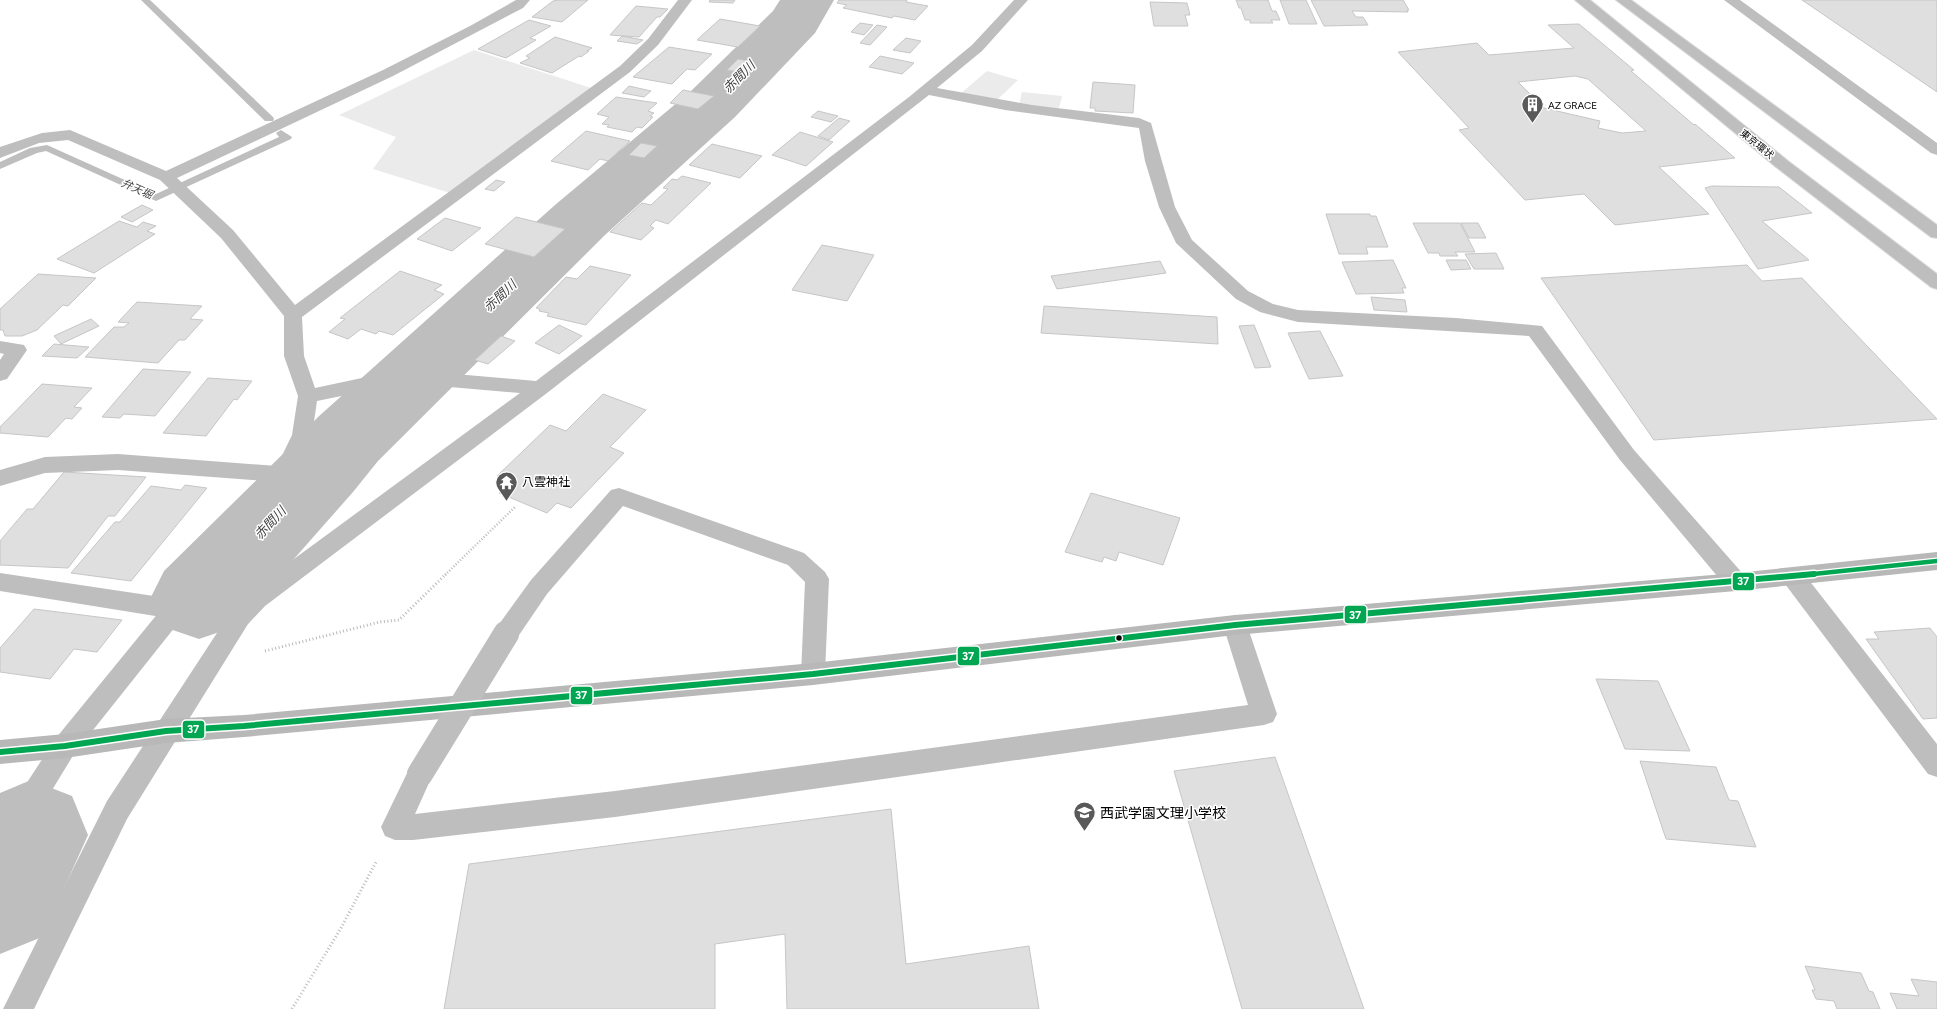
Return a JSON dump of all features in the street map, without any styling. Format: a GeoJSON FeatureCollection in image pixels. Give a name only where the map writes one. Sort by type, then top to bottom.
{"type":"FeatureCollection","features":[{"type":"Feature","properties":{"kind":"main road"},"geometry":{"type":"LineString","coordinates":[[174,185],[341,97],[430,53],[518,5],[523,0]]}},
{"type":"Feature","properties":{"kind":"main road"},"geometry":{"type":"LineString","coordinates":[[293,315],[625,69],[653,42],[685,0]]}},
{"type":"Feature","properties":{"kind":"main road"},"geometry":{"type":"LineString","coordinates":[[432,379],[571,247],[747,84],[807,25],[822,0]]}},
{"type":"Feature","properties":{"kind":"main road"},"geometry":{"type":"LineString","coordinates":[[18,1009],[117,810],[240,617],[257,599],[540,388],[926,90],[977,48],[1021,0]]}},
{"type":"Feature","properties":{"kind":"main road","name":"東京環状"},"geometry":{"type":"LineString","coordinates":[[1582,0],[1782,164],[1937,283]]}},
{"type":"Feature","properties":{"kind":"main road"},"geometry":{"type":"LineString","coordinates":[[1623,0],[1937,233]]}},
{"type":"Feature","properties":{"kind":"main road"},"geometry":{"type":"LineString","coordinates":[[1731,0],[1937,150]]}},
{"type":"Feature","properties":{"kind":"main road"},"geometry":{"type":"LineString","coordinates":[[926,90],[975,102],[1052,114],[1139,123],[1146,126],[1153,161],[1167,207],[1185,243],[1242,295],[1267,308],[1298,316],[1456,324],[1535,330],[1627,455],[1736,582]]}},
{"type":"Feature","properties":{"kind":"main road"},"geometry":{"type":"LineString","coordinates":[[0,153],[32,139],[55,134],[70,135],[174,185],[227,234],[293,315],[294,356],[308,396],[302,435],[284,474],[65,746],[0,849]]}},
{"type":"Feature","properties":{"kind":"main road"},"geometry":{"type":"LineString","coordinates":[[0,347],[17,350],[0,374]]}},
{"type":"Feature","properties":{"kind":"main road"},"geometry":{"type":"LineString","coordinates":[[308,396],[404,376],[540,388]]}},
{"type":"Feature","properties":{"kind":"main road"},"geometry":{"type":"LineString","coordinates":[[0,478],[45,465],[118,462],[284,474]]}},
{"type":"Feature","properties":{"kind":"main road"},"geometry":{"type":"LineString","coordinates":[[813,674],[817,579],[796,559],[619,496],[539,587],[506,634],[420,774],[395,827],[413,827],[615,804],[1264,714],[1235,625]]}},
{"type":"Feature","properties":{"kind":"main road"},"geometry":{"type":"LineString","coordinates":[[1793,577],[1937,765]]}},
{"type":"Feature","properties":{"kind":"main road"},"geometry":{"type":"LineString","coordinates":[[0,582],[174,610],[240,617]]}},
{"type":"Feature","properties":{"kind":"street"},"geometry":{"type":"LineString","coordinates":[[0,752],[65,746],[166,731],[259,725],[813,674],[1235,625],[1793,577],[1937,561]]}},
{"type":"Feature","properties":{"kind":"path"},"geometry":{"type":"LineString","coordinates":[[257,653],[380,622],[399,620],[516,506]]}},
{"type":"Feature","properties":{"kind":"path"},"geometry":{"type":"LineString","coordinates":[[292,1009],[341,928],[395,827]]}},
{"type":"Feature","properties":{"kind":"shaded area"},"geometry":{"type":"Polygon","coordinates":[[[474,50],[591,88],[450,193],[373,169],[396,137],[339,115],[474,50]]]}},
{"type":"Feature","properties":{"kind":"shaded area"},"geometry":{"type":"Polygon","coordinates":[[[987,71],[1018,80],[997,100],[960,94],[987,71]]]}},
{"type":"Feature","properties":{"kind":"shaded area"},"geometry":{"type":"Polygon","coordinates":[[[1022,92],[1062,96],[1059,108],[1019,105],[1022,92]]]}},
{"type":"Feature","properties":{"kind":"building"},"geometry":{"type":"Polygon","coordinates":[[[588,0],[562,22],[532,17],[553,1],[588,0]]]}},
{"type":"Feature","properties":{"kind":"building"},"geometry":{"type":"Polygon","coordinates":[[[710,0],[735,0],[733,3],[709,2],[710,0]]]}},
{"type":"Feature","properties":{"kind":"building"},"geometry":{"type":"Polygon","coordinates":[[[839,0],[907,0],[906,2],[928,6],[915,20],[894,16],[892,18],[843,8],[847,5],[837,3],[839,0]]]}},
{"type":"Feature","properties":{"kind":"building"},"geometry":{"type":"Polygon","coordinates":[[[1236,0],[1268,0],[1272,11],[1276,11],[1280,20],[1271,20],[1273,23],[1250,23],[1250,20],[1245,20],[1241,8],[1239,8],[1236,0]]]}},
{"type":"Feature","properties":{"kind":"building"},"geometry":{"type":"Polygon","coordinates":[[[1280,0],[1306,0],[1317,24],[1289,24],[1280,0]]]}},
{"type":"Feature","properties":{"kind":"building"},"geometry":{"type":"Polygon","coordinates":[[[1311,0],[1403,0],[1409,10],[1407,10],[1408,12],[1352,11],[1356,17],[1363,17],[1368,25],[1324,26],[1311,0]]]}},
{"type":"Feature","properties":{"kind":"building"},"geometry":{"type":"Polygon","coordinates":[[[1802,0],[1937,0],[1937,92],[1802,0]]]}},
{"type":"Feature","properties":{"kind":"building"},"geometry":{"type":"Polygon","coordinates":[[[1150,2],[1187,3],[1190,15],[1185,15],[1188,26],[1154,26],[1150,2]]]}},
{"type":"Feature","properties":{"kind":"building"},"geometry":{"type":"Polygon","coordinates":[[[636,6],[668,9],[660,17],[657,17],[639,37],[610,35],[636,6]]]}},
{"type":"Feature","properties":{"kind":"building"},"geometry":{"type":"Polygon","coordinates":[[[720,19],[760,26],[738,47],[697,40],[720,19]]]}},
{"type":"Feature","properties":{"kind":"building"},"geometry":{"type":"Polygon","coordinates":[[[529,20],[551,26],[530,38],[536,40],[506,58],[478,49],[529,20]]]}},
{"type":"Feature","properties":{"kind":"building"},"geometry":{"type":"Polygon","coordinates":[[[860,23],[873,25],[864,35],[851,32],[860,23]]]}},
{"type":"Feature","properties":{"kind":"building","name":"AZ GRACE"},"geometry":{"type":"Polygon","coordinates":[[[1579,24],[1634,70],[1631,71],[1735,158],[1659,167],[1709,214],[1615,225],[1584,194],[1525,200],[1459,130],[1469,128],[1398,52],[1477,43],[1489,55],[1574,48],[1548,25],[1579,24]],[[1575,76],[1518,82],[1544,108],[1600,121],[1598,128],[1622,133],[1646,131],[1588,79],[1575,76]]]}},
{"type":"Feature","properties":{"kind":"building"},"geometry":{"type":"Polygon","coordinates":[[[877,25],[887,27],[870,45],[860,43],[877,25]]]}},
{"type":"Feature","properties":{"kind":"building"},"geometry":{"type":"Polygon","coordinates":[[[622,36],[643,40],[637,44],[617,41],[622,36]]]}},
{"type":"Feature","properties":{"kind":"building"},"geometry":{"type":"Polygon","coordinates":[[[555,37],[592,48],[581,57],[579,56],[552,73],[520,63],[530,58],[526,56],[555,37]]]}},
{"type":"Feature","properties":{"kind":"building"},"geometry":{"type":"Polygon","coordinates":[[[906,38],[921,41],[910,53],[893,50],[906,38]]]}},
{"type":"Feature","properties":{"kind":"building"},"geometry":{"type":"Polygon","coordinates":[[[669,47],[712,54],[695,70],[687,69],[672,84],[633,77],[669,47]]]}},
{"type":"Feature","properties":{"kind":"building"},"geometry":{"type":"Polygon","coordinates":[[[880,56],[914,63],[902,74],[869,67],[880,56]]]}},
{"type":"Feature","properties":{"kind":"building"},"geometry":{"type":"Polygon","coordinates":[[[738,59],[748,61],[738,72],[727,70],[738,59]]]}},
{"type":"Feature","properties":{"kind":"building"},"geometry":{"type":"Polygon","coordinates":[[[1093,82],[1135,85],[1133,113],[1095,111],[1095,108],[1090,108],[1093,82]]]}},
{"type":"Feature","properties":{"kind":"building"},"geometry":{"type":"Polygon","coordinates":[[[629,86],[651,91],[644,97],[622,93],[629,86]]]}},
{"type":"Feature","properties":{"kind":"building"},"geometry":{"type":"Polygon","coordinates":[[[683,90],[714,96],[698,109],[670,103],[683,90]]]}},
{"type":"Feature","properties":{"kind":"building"},"geometry":{"type":"Polygon","coordinates":[[[616,97],[657,103],[648,111],[654,113],[650,116],[653,117],[642,128],[637,127],[632,132],[607,127],[609,125],[602,124],[609,117],[597,114],[616,97]]]}},
{"type":"Feature","properties":{"kind":"building"},"geometry":{"type":"Polygon","coordinates":[[[818,111],[838,116],[831,122],[811,117],[818,111]]]}},
{"type":"Feature","properties":{"kind":"building"},"geometry":{"type":"Polygon","coordinates":[[[839,118],[850,121],[829,140],[818,136],[839,118]]]}},
{"type":"Feature","properties":{"kind":"building"},"geometry":{"type":"Polygon","coordinates":[[[586,131],[630,141],[608,161],[600,159],[588,170],[551,161],[586,131]]]}},
{"type":"Feature","properties":{"kind":"building"},"geometry":{"type":"Polygon","coordinates":[[[800,132],[833,142],[806,166],[772,155],[800,132]]]}},
{"type":"Feature","properties":{"kind":"building"},"geometry":{"type":"Polygon","coordinates":[[[641,143],[657,146],[644,158],[629,155],[641,143]]]}},
{"type":"Feature","properties":{"kind":"building"},"geometry":{"type":"Polygon","coordinates":[[[712,144],[762,156],[740,178],[689,165],[712,144]]]}},
{"type":"Feature","properties":{"kind":"building"},"geometry":{"type":"Polygon","coordinates":[[[682,176],[711,183],[668,224],[656,220],[650,226],[654,228],[641,240],[610,232],[642,203],[651,205],[668,189],[663,188],[672,179],[677,180],[682,176]]]}},
{"type":"Feature","properties":{"kind":"building"},"geometry":{"type":"Polygon","coordinates":[[[496,180],[505,182],[494,191],[485,189],[496,180]]]}},
{"type":"Feature","properties":{"kind":"building"},"geometry":{"type":"Polygon","coordinates":[[[1712,186],[1779,187],[1812,213],[1762,221],[1809,260],[1758,269],[1705,188],[1712,186]]]}},
{"type":"Feature","properties":{"kind":"building"},"geometry":{"type":"Polygon","coordinates":[[[142,205],[153,210],[132,222],[121,217],[142,205]]]}},
{"type":"Feature","properties":{"kind":"building"},"geometry":{"type":"Polygon","coordinates":[[[1326,214],[1370,214],[1370,216],[1376,216],[1388,247],[1366,247],[1368,254],[1339,254],[1326,214]]]}},
{"type":"Feature","properties":{"kind":"building"},"geometry":{"type":"Polygon","coordinates":[[[516,217],[565,229],[534,257],[485,244],[516,217]]]}},
{"type":"Feature","properties":{"kind":"building"},"geometry":{"type":"Polygon","coordinates":[[[445,218],[481,228],[452,251],[417,239],[445,218]]]}},
{"type":"Feature","properties":{"kind":"building"},"geometry":{"type":"Polygon","coordinates":[[[119,221],[137,227],[143,222],[156,226],[147,231],[155,234],[94,273],[57,259],[119,221]]]}},
{"type":"Feature","properties":{"kind":"building"},"geometry":{"type":"Polygon","coordinates":[[[1413,223],[1460,223],[1475,252],[1455,252],[1458,256],[1440,256],[1439,253],[1428,253],[1413,223]]]}},
{"type":"Feature","properties":{"kind":"building"},"geometry":{"type":"Polygon","coordinates":[[[1461,223],[1478,223],[1486,238],[1469,238],[1461,223]]]}},
{"type":"Feature","properties":{"kind":"building"},"geometry":{"type":"Polygon","coordinates":[[[822,245],[874,255],[847,301],[792,290],[822,245]]]}},
{"type":"Feature","properties":{"kind":"building"},"geometry":{"type":"Polygon","coordinates":[[[1496,253],[1504,269],[1474,269],[1465,254],[1496,253]]]}},
{"type":"Feature","properties":{"kind":"building"},"geometry":{"type":"Polygon","coordinates":[[[1393,260],[1406,288],[1402,288],[1404,293],[1356,294],[1342,262],[1393,260]]]}},
{"type":"Feature","properties":{"kind":"building"},"geometry":{"type":"Polygon","coordinates":[[[1446,260],[1466,260],[1471,269],[1451,270],[1446,260]]]}},
{"type":"Feature","properties":{"kind":"building"},"geometry":{"type":"Polygon","coordinates":[[[1160,261],[1166,273],[1057,289],[1051,276],[1160,261]]]}},
{"type":"Feature","properties":{"kind":"building"},"geometry":{"type":"Polygon","coordinates":[[[1747,265],[1762,281],[1802,278],[1937,419],[1654,440],[1541,278],[1747,265]]]}},
{"type":"Feature","properties":{"kind":"building"},"geometry":{"type":"Polygon","coordinates":[[[590,266],[631,275],[586,325],[547,316],[549,313],[539,311],[540,309],[536,308],[566,277],[577,279],[590,266]]]}},
{"type":"Feature","properties":{"kind":"building"},"geometry":{"type":"Polygon","coordinates":[[[400,271],[442,285],[434,290],[444,294],[393,335],[379,331],[376,334],[361,329],[348,339],[329,332],[345,319],[340,318],[400,271]]]}},
{"type":"Feature","properties":{"kind":"building"},"geometry":{"type":"Polygon","coordinates":[[[38,274],[96,278],[68,306],[63,305],[37,330],[22,336],[5,336],[3,330],[0,330],[0,309],[38,274]]]}},
{"type":"Feature","properties":{"kind":"building"},"geometry":{"type":"Polygon","coordinates":[[[1371,297],[1405,300],[1407,312],[1374,310],[1371,297]]]}},
{"type":"Feature","properties":{"kind":"building"},"geometry":{"type":"Polygon","coordinates":[[[137,302],[202,306],[190,319],[203,320],[185,340],[179,340],[158,363],[85,357],[114,327],[124,327],[129,323],[118,322],[137,302]]]}},
{"type":"Feature","properties":{"kind":"building"},"geometry":{"type":"Polygon","coordinates":[[[1044,306],[1217,317],[1218,344],[1041,333],[1044,306]]]}},
{"type":"Feature","properties":{"kind":"building"},"geometry":{"type":"Polygon","coordinates":[[[91,319],[99,326],[61,344],[54,336],[91,319]]]}},
{"type":"Feature","properties":{"kind":"building"},"geometry":{"type":"Polygon","coordinates":[[[559,325],[582,336],[559,354],[535,343],[559,325]]]}},
{"type":"Feature","properties":{"kind":"building"},"geometry":{"type":"Polygon","coordinates":[[[1254,325],[1271,367],[1255,368],[1239,326],[1254,325]]]}},
{"type":"Feature","properties":{"kind":"building"},"geometry":{"type":"Polygon","coordinates":[[[1320,331],[1343,376],[1309,379],[1288,333],[1320,331]]]}},
{"type":"Feature","properties":{"kind":"building"},"geometry":{"type":"Polygon","coordinates":[[[501,336],[515,341],[488,364],[475,360],[501,336]]]}},
{"type":"Feature","properties":{"kind":"building"},"geometry":{"type":"Polygon","coordinates":[[[54,344],[89,347],[77,358],[42,356],[54,344]]]}},
{"type":"Feature","properties":{"kind":"building"},"geometry":{"type":"Polygon","coordinates":[[[143,369],[191,372],[155,416],[124,414],[120,418],[102,417],[143,369]]]}},
{"type":"Feature","properties":{"kind":"building"},"geometry":{"type":"Polygon","coordinates":[[[208,378],[252,381],[237,400],[234,399],[206,436],[163,433],[208,378]]]}},
{"type":"Feature","properties":{"kind":"building"},"geometry":{"type":"Polygon","coordinates":[[[42,384],[92,388],[74,407],[82,408],[72,419],[66,418],[48,437],[0,433],[0,427],[42,384]]]}},
{"type":"Feature","properties":{"kind":"building"},"geometry":{"type":"Polygon","coordinates":[[[603,394],[646,410],[610,447],[624,453],[571,508],[557,503],[547,513],[499,493],[510,482],[497,476],[550,425],[566,431],[603,394]]]}},
{"type":"Feature","properties":{"kind":"building"},"geometry":{"type":"Polygon","coordinates":[[[64,472],[146,477],[115,516],[108,516],[68,568],[0,565],[0,541],[27,509],[33,509],[64,472]]]}},
{"type":"Feature","properties":{"kind":"building"},"geometry":{"type":"Polygon","coordinates":[[[185,485],[207,488],[131,581],[71,573],[115,522],[120,522],[151,486],[181,490],[185,485]]]}},
{"type":"Feature","properties":{"kind":"building"},"geometry":{"type":"Polygon","coordinates":[[[1091,493],[1180,518],[1163,565],[1119,552],[1116,561],[1104,557],[1102,562],[1065,552],[1091,493]]]}},
{"type":"Feature","properties":{"kind":"building"},"geometry":{"type":"Polygon","coordinates":[[[34,609],[122,620],[97,652],[74,649],[50,679],[0,672],[0,648],[34,609]]]}},
{"type":"Feature","properties":{"kind":"building"},"geometry":{"type":"Polygon","coordinates":[[[1930,628],[1937,637],[1937,718],[1923,719],[1866,639],[1879,639],[1874,632],[1930,628]]]}},
{"type":"Feature","properties":{"kind":"building"},"geometry":{"type":"Polygon","coordinates":[[[1596,679],[1658,681],[1690,751],[1625,749],[1596,679]]]}},
{"type":"Feature","properties":{"kind":"building"},"geometry":{"type":"Polygon","coordinates":[[[1275,757],[1364,1009],[1242,1009],[1174,771],[1275,757]]]}},
{"type":"Feature","properties":{"kind":"building"},"geometry":{"type":"Polygon","coordinates":[[[1640,761],[1716,767],[1729,800],[1738,801],[1756,847],[1666,839],[1640,761]]]}},
{"type":"Feature","properties":{"kind":"building"},"geometry":{"type":"Polygon","coordinates":[[[891,809],[906,964],[1029,946],[1039,1009],[787,1009],[785,934],[715,944],[715,1009],[444,1009],[469,864],[891,809]]]}},
{"type":"Feature","properties":{"kind":"building"},"geometry":{"type":"Polygon","coordinates":[[[1805,966],[1861,973],[1869,991],[1873,992],[1880,1009],[1837,1009],[1834,1001],[1816,999],[1812,990],[1815,990],[1805,966]]]}},
{"type":"Feature","properties":{"kind":"building"},"geometry":{"type":"Polygon","coordinates":[[[1911,979],[1937,982],[1937,1009],[1897,1009],[1890,993],[1919,996],[1911,979]]]}},
{"type":"Feature","properties":{"kind":"waterway"},"geometry":{"type":"LineString","coordinates":[[145,0],[269,119]]}},
{"type":"Feature","properties":{"kind":"waterway","name":"赤間川"},"geometry":{"type":"LineString","coordinates":[[199,599],[322,469],[348,439],[580,220],[713,104],[795,21],[807,0]]}},
{"type":"Feature","properties":{"kind":"waterway","name":"弁天堀"},"geometry":{"type":"LineString","coordinates":[[0,166],[34,150],[47,148],[156,198],[287,137],[281,133]]}},
{"type":"Feature","properties":{"kind":"waterway","name":"赤間川"},"geometry":{"type":"LineString","coordinates":[[0,895],[31,835]]}},
{"type":"Feature","properties":{"kind":"transit line","name":"37"},"geometry":{"type":"LineString","coordinates":[[0,752],[65,746],[166,731],[244,726],[813,674],[1235,625],[1736,582],[1937,561]]}},
{"type":"Feature","properties":{"kind":"place","name":"AZ GRACE"},"geometry":{"type":"Point","coordinates":[1533,124]}},
{"type":"Feature","properties":{"kind":"place","name":"八雲神社"},"geometry":{"type":"Point","coordinates":[506,502]}},
{"type":"Feature","properties":{"kind":"place","name":"西武学園文理小学校"},"geometry":{"type":"Point","coordinates":[1085,832]}}]}
